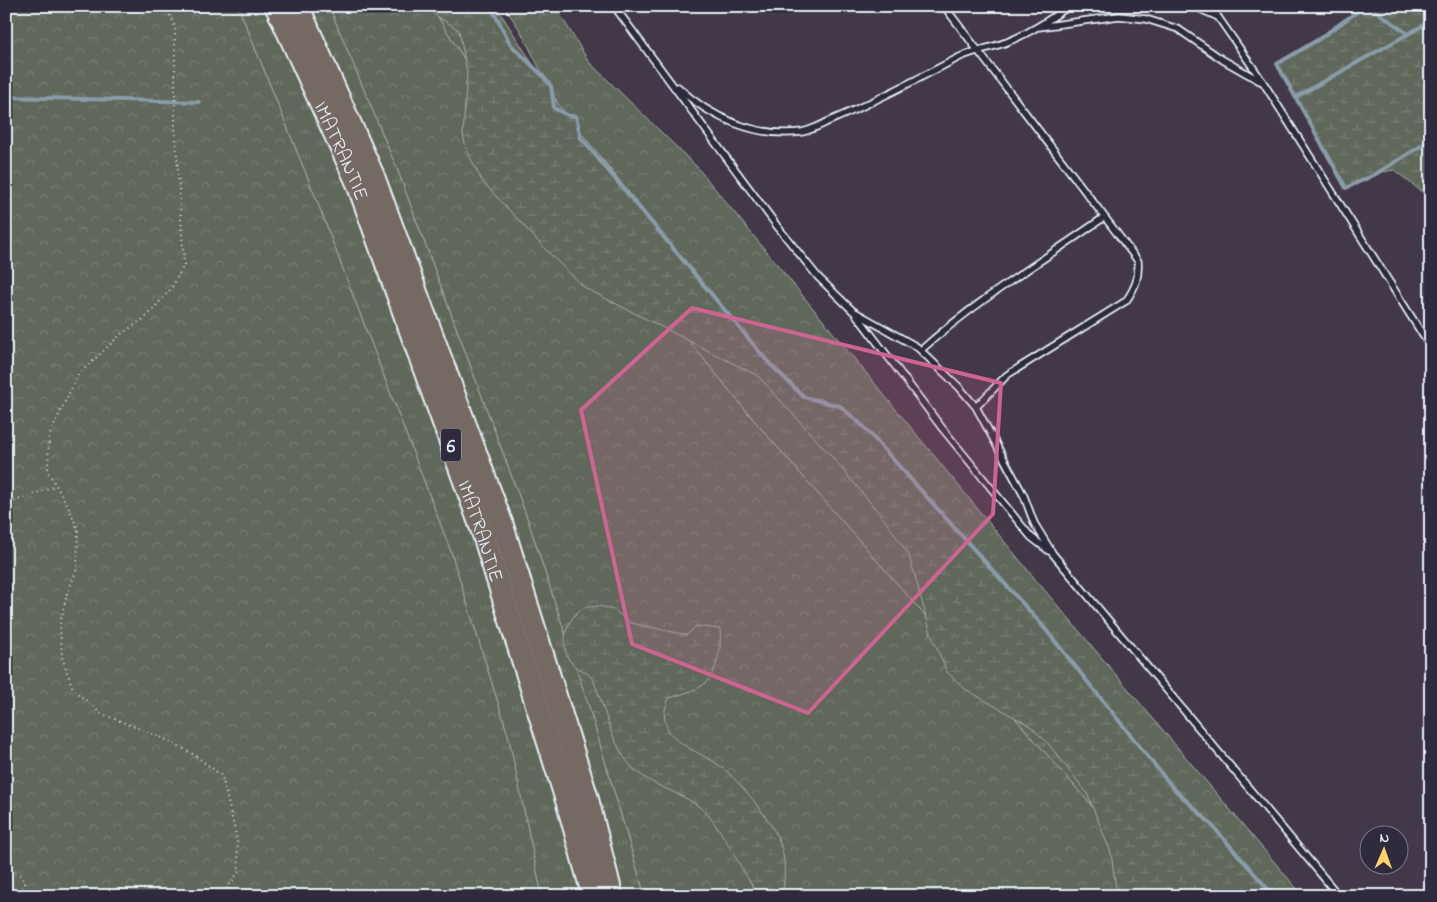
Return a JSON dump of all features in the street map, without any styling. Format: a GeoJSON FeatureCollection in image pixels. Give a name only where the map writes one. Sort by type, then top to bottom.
{"type":"FeatureCollection","features":[{"type":"Feature","properties":{"kind":"highway","name":"IMATRANTIE"},"geometry":{"type":"LineString","coordinates":[[276,6],[357,182],[482,530],[567,802],[593,896]]}},
{"type":"Feature","properties":{"kind":"highway","name":"IMATRANTIE"},"geometry":{"type":"LineString","coordinates":[[298,6],[373,175],[502,524],[587,797],[612,896]]}},
{"type":"Feature","properties":{"kind":"lane"},"geometry":{"type":"LineString","coordinates":[[624,6],[615,8],[777,226],[818,277],[853,311],[931,414],[1031,537],[1052,554]]}},
{"type":"Feature","properties":{"kind":"lane"},"geometry":{"type":"LineString","coordinates":[[944,6],[1103,218],[1138,261],[1139,275],[1136,286],[1126,300],[1007,375],[976,406]]}},
{"type":"Feature","properties":{"kind":"lane"},"geometry":{"type":"LineString","coordinates":[[668,77],[695,103],[716,116],[755,129],[779,133],[804,131],[851,112],[977,49],[1006,42],[1037,28],[1069,6]]}},
{"type":"Feature","properties":{"kind":"lane"},"geometry":{"type":"LineString","coordinates":[[1193,6],[1218,17]]}},
{"type":"Feature","properties":{"kind":"lane"},"geometry":{"type":"LineString","coordinates":[[1212,6],[1431,348]]}},
{"type":"Feature","properties":{"kind":"lane"},"geometry":{"type":"LineString","coordinates":[[1037,28],[1119,16],[1146,19],[1178,29],[1223,60],[1262,82]]}},
{"type":"Feature","properties":{"kind":"lane"},"geometry":{"type":"LineString","coordinates":[[921,350],[947,327],[988,297],[1103,218]]}},
{"type":"Feature","properties":{"kind":"lane"},"geometry":{"type":"LineString","coordinates":[[853,311],[921,350],[976,406],[1024,496],[1034,523],[1052,554],[1339,896]]}},
{"type":"Feature","properties":{"kind":"path"},"geometry":{"type":"LineString","coordinates":[[166,6],[175,27],[175,126],[184,265],[171,289],[144,318],[121,334],[78,375],[49,436],[48,472],[78,530],[76,569],[67,594],[60,624],[62,657],[73,689],[100,713],[165,739],[196,756],[222,776],[237,840],[238,871],[222,896]]}},
{"type":"Feature","properties":{"kind":"path"},"geometry":{"type":"LineString","coordinates":[[6,506],[56,486]]}},
{"type":"Feature","properties":{"kind":"path"},"geometry":{"type":"LineString","coordinates":[[6,868],[20,875],[25,883],[19,896]]}},
{"type":"Feature","properties":{"kind":"path"},"geometry":{"type":"LineString","coordinates":[[6,874],[12,894],[9,896]]}},
{"type":"Feature","properties":{"kind":"highlighted area"},"geometry":{"type":"Polygon","coordinates":[[[692,308],[1001,383],[993,514],[808,713],[632,644],[581,410],[692,308]]]}},
{"type":"Feature","properties":{"kind":"green space"},"geometry":{"type":"Polygon","coordinates":[[[6,6],[238,6],[315,196],[451,552],[508,735],[542,896],[6,896],[6,6]]]}},
{"type":"Feature","properties":{"kind":"green space"},"geometry":{"type":"Polygon","coordinates":[[[238,6],[329,6],[398,171],[528,520],[590,710],[645,896],[542,896],[508,735],[451,552],[315,196],[238,6]]]}},
{"type":"Feature","properties":{"kind":"green space"},"geometry":{"type":"Polygon","coordinates":[[[329,6],[431,6],[486,94],[757,424],[1171,896],[645,896],[590,710],[528,520],[398,171],[329,6]]]}},
{"type":"Feature","properties":{"kind":"green space"},"geometry":{"type":"Polygon","coordinates":[[[380,6],[491,6],[510,44],[551,86],[554,108],[569,116],[576,116],[581,138],[768,362],[804,397],[840,406],[863,426],[1045,629],[1173,788],[1210,823],[1274,896],[1117,896],[1111,853],[1087,793],[1047,742],[1030,726],[965,689],[947,672],[931,634],[909,555],[884,519],[833,458],[758,376],[585,288],[550,254],[482,181],[466,149],[463,134],[467,72],[459,30],[429,11],[380,6]]]}},
{"type":"Feature","properties":{"kind":"green space"},"geometry":{"type":"Polygon","coordinates":[[[431,6],[496,6],[558,104],[781,382],[1171,896],[757,424],[486,94],[431,6]]]}},
{"type":"Feature","properties":{"kind":"green space"},"geometry":{"type":"Polygon","coordinates":[[[504,6],[555,6],[589,62],[697,167],[1036,580],[1303,896],[1235,896],[781,382],[558,104],[520,30],[504,6]]]}},
{"type":"Feature","properties":{"kind":"green space"},"geometry":{"type":"Polygon","coordinates":[[[1365,6],[1431,6],[1431,199],[1394,170],[1377,173],[1346,188],[1277,64],[1319,39],[1365,6]]]}},
{"type":"Feature","properties":{"kind":"green space"},"geometry":{"type":"Polygon","coordinates":[[[599,606],[614,610],[631,623],[687,635],[696,626],[720,629],[719,653],[711,676],[700,687],[669,698],[665,712],[665,723],[670,733],[682,743],[724,769],[762,811],[776,833],[783,855],[784,876],[782,896],[756,896],[752,885],[708,815],[691,801],[642,776],[626,760],[614,739],[593,680],[588,674],[572,664],[565,648],[566,632],[573,618],[584,608],[599,606]]]}},
{"type":"Feature","properties":{"kind":"waterway"},"geometry":{"type":"LineString","coordinates":[[491,6],[510,44],[551,86],[554,108],[569,116],[576,116],[581,138],[768,362],[804,397],[840,406],[863,426],[1042,625],[1173,788],[1210,823],[1274,896]]}},
{"type":"Feature","properties":{"kind":"waterway"},"geometry":{"type":"LineString","coordinates":[[1365,6],[1319,39],[1277,64],[1346,188],[1374,175],[1431,140]]}},
{"type":"Feature","properties":{"kind":"waterway"},"geometry":{"type":"LineString","coordinates":[[1369,6],[1408,34]]}},
{"type":"Feature","properties":{"kind":"waterway"},"geometry":{"type":"LineString","coordinates":[[1296,97],[1431,21]]}},
{"type":"Feature","properties":{"kind":"waterway"},"geometry":{"type":"LineString","coordinates":[[6,97],[199,102]]}}]}
